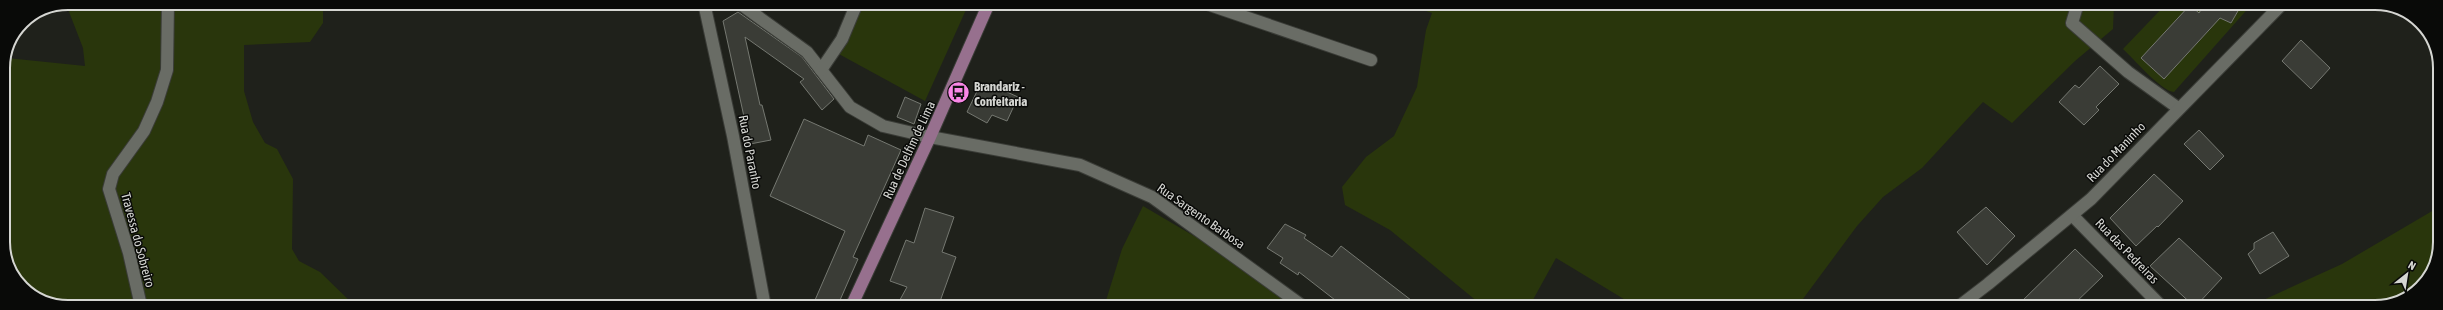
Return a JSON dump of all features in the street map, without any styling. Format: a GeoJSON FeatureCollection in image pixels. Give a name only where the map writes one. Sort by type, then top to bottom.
{"type":"FeatureCollection","features":[{"type":"Feature","properties":{"kind":"main road","name":"Rua de Delfim de Lima"},"geometry":{"type":"LineString","coordinates":[[854,300],[930,137],[986,10]]}},
{"type":"Feature","properties":{"kind":"street","name":"Travessa do Sobreiro"},"geometry":{"type":"LineString","coordinates":[[140,300],[130,253],[109,189],[113,174],[144,130],[157,102],[167,70],[168,10]]}},
{"type":"Feature","properties":{"kind":"street","name":"Rua do Paranho"},"geometry":{"type":"LineString","coordinates":[[706,10],[733,136],[764,300]]}},
{"type":"Feature","properties":{"kind":"street","name":"Rua Sargento Barbosa"},"geometry":{"type":"LineString","coordinates":[[749,10],[806,52],[850,107],[883,126],[930,137],[1080,165],[1152,197],[1294,300]]}},
{"type":"Feature","properties":{"kind":"street"},"geometry":{"type":"LineString","coordinates":[[821,70],[842,39],[854,10]]}},
{"type":"Feature","properties":{"kind":"street"},"geometry":{"type":"LineString","coordinates":[[1225,10],[1371,60]]}},
{"type":"Feature","properties":{"kind":"street"},"geometry":{"type":"LineString","coordinates":[[2076,10],[2072,23],[2128,72],[2178,108]]}},
{"type":"Feature","properties":{"kind":"street","name":"Rua do Maninho"},"geometry":{"type":"LineString","coordinates":[[1967,300],[2091,199],[2178,108],[2276,10]]}},
{"type":"Feature","properties":{"kind":"street","name":"Rua das Pedreiras"},"geometry":{"type":"LineString","coordinates":[[2072,215],[2155,300]]}},
{"type":"Feature","properties":{"kind":"green space"},"geometry":{"type":"Polygon","coordinates":[[[68,10],[323,10],[323,23],[310,42],[244,45],[244,91],[253,122],[265,143],[277,149],[293,179],[292,249],[299,261],[320,272],[349,300],[60,300],[42,294],[27,283],[13,261],[10,242],[11,58],[85,66],[83,48],[68,10]]]}},
{"type":"Feature","properties":{"kind":"green space"},"geometry":{"type":"Polygon","coordinates":[[[854,10],[966,10],[925,101],[837,53],[854,10]]]}},
{"type":"Feature","properties":{"kind":"green space"},"geometry":{"type":"Polygon","coordinates":[[[1423,10],[2114,10],[2113,29],[2075,61],[2012,123],[1983,102],[1922,168],[1883,197],[1857,226],[1802,300],[1625,300],[1556,258],[1533,300],[1475,300],[1390,230],[1345,205],[1342,187],[1366,157],[1394,136],[1417,87],[1426,30],[1432,13],[1423,10]]]}},
{"type":"Feature","properties":{"kind":"green space"},"geometry":{"type":"Polygon","coordinates":[[[2160,10],[2185,10],[2141,58],[2164,79],[2213,26],[2195,10],[2204,10],[2231,23],[2238,10],[2247,10],[2174,92],[2162,87],[2123,49],[2160,10]]]}},
{"type":"Feature","properties":{"kind":"green space"},"geometry":{"type":"Polygon","coordinates":[[[1143,206],[1228,256],[1285,300],[1106,300],[1122,249],[1143,206]]]}},
{"type":"Feature","properties":{"kind":"green space"},"geometry":{"type":"Polygon","coordinates":[[[2433,211],[2433,250],[2430,261],[2421,277],[2413,286],[2397,296],[2375,300],[2263,300],[2342,264],[2433,211]]]}},
{"type":"Feature","properties":{"kind":"building"},"geometry":{"type":"Polygon","coordinates":[[[2185,10],[2196,10],[2199,13],[2201,10],[2239,10],[2231,23],[2220,18],[2164,79],[2141,58],[2185,10]]]}},
{"type":"Feature","properties":{"kind":"building"},"geometry":{"type":"Polygon","coordinates":[[[738,12],[802,57],[834,99],[822,110],[800,82],[804,79],[745,37],[760,105],[762,105],[771,140],[750,144],[723,21],[738,12]]]}},
{"type":"Feature","properties":{"kind":"building"},"geometry":{"type":"Polygon","coordinates":[[[2301,40],[2330,68],[2311,89],[2282,61],[2301,40]]]}},
{"type":"Feature","properties":{"kind":"building"},"geometry":{"type":"Polygon","coordinates":[[[2100,66],[2119,84],[2096,107],[2099,110],[2084,125],[2059,102],[2075,85],[2079,88],[2100,66]]]}},
{"type":"Feature","properties":{"kind":"building"},"geometry":{"type":"Polygon","coordinates":[[[980,85],[993,92],[996,87],[1018,97],[1007,121],[992,115],[987,123],[967,112],[980,85]]]}},
{"type":"Feature","properties":{"kind":"building"},"geometry":{"type":"Polygon","coordinates":[[[905,97],[921,104],[914,124],[897,117],[905,97]]]}},
{"type":"Feature","properties":{"kind":"building"},"geometry":{"type":"Polygon","coordinates":[[[804,119],[864,146],[868,135],[901,150],[853,257],[858,259],[840,300],[815,300],[845,231],[770,196],[804,119]]]}},
{"type":"Feature","properties":{"kind":"building"},"geometry":{"type":"Polygon","coordinates":[[[2199,130],[2224,156],[2210,170],[2184,144],[2199,130]]]}},
{"type":"Feature","properties":{"kind":"building"},"geometry":{"type":"Polygon","coordinates":[[[2154,174],[2183,201],[2158,227],[2157,226],[2136,246],[2110,218],[2154,174]]]}},
{"type":"Feature","properties":{"kind":"building"},"geometry":{"type":"Polygon","coordinates":[[[1986,207],[2015,236],[1987,265],[1957,232],[1986,207]]]}},
{"type":"Feature","properties":{"kind":"building"},"geometry":{"type":"Polygon","coordinates":[[[925,208],[954,217],[942,252],[956,257],[941,300],[900,300],[907,287],[890,281],[906,240],[914,243],[925,208]]]}},
{"type":"Feature","properties":{"kind":"building"},"geometry":{"type":"Polygon","coordinates":[[[1285,224],[1306,235],[1304,238],[1332,257],[1341,246],[1411,300],[1335,300],[1299,272],[1298,275],[1280,263],[1283,258],[1267,248],[1285,224]]]}},
{"type":"Feature","properties":{"kind":"building"},"geometry":{"type":"Polygon","coordinates":[[[2273,232],[2289,256],[2260,274],[2248,254],[2254,249],[2254,243],[2273,232]]]}},
{"type":"Feature","properties":{"kind":"building"},"geometry":{"type":"Polygon","coordinates":[[[2179,238],[2222,278],[2202,300],[2187,300],[2150,266],[2179,238]]]}},
{"type":"Feature","properties":{"kind":"building"},"geometry":{"type":"Polygon","coordinates":[[[2075,249],[2103,276],[2078,300],[2023,300],[2075,249]]]}},
{"type":"Feature","properties":{"kind":"place","name":"Brandariz - Confeitaria"},"geometry":{"type":"Point","coordinates":[959,93]}}]}
